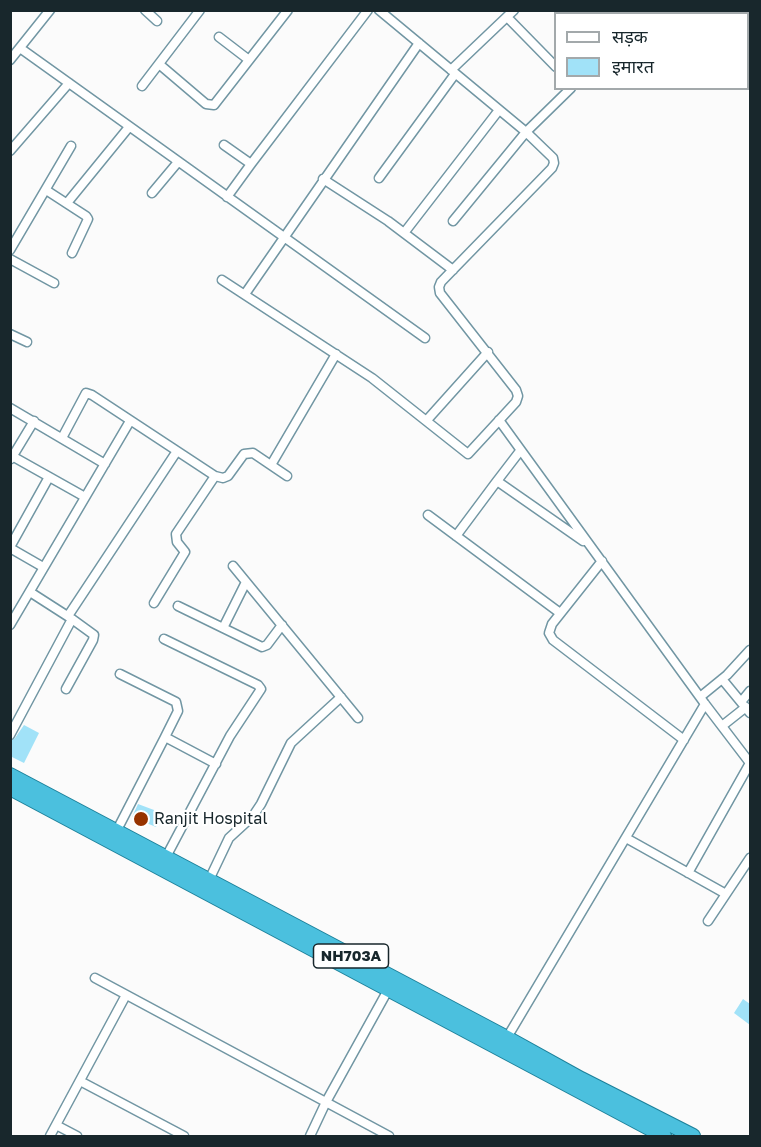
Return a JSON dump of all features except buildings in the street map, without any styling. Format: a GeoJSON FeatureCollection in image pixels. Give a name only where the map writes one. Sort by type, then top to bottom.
{"type":"FeatureCollection","features":[{"type":"Feature","properties":{"kind":"highway","name":"NH703A"},"geometry":{"type":"LineString","coordinates":[[10,775],[117,830],[504,1043],[658,1135]]}},
{"type":"Feature","properties":{"kind":"highway","name":"NH703A"},"geometry":{"type":"LineString","coordinates":[[10,788],[388,990],[581,1079],[693,1137]]}},
{"type":"Feature","properties":{"kind":"street"},"geometry":{"type":"LineString","coordinates":[[10,60],[50,10]]}},
{"type":"Feature","properties":{"kind":"street"},"geometry":{"type":"LineString","coordinates":[[145,10],[157,21]]}},
{"type":"Feature","properties":{"kind":"street"},"geometry":{"type":"LineString","coordinates":[[142,86],[200,10]]}},
{"type":"Feature","properties":{"kind":"street"},"geometry":{"type":"LineString","coordinates":[[159,64],[210,106],[214,105],[288,10]]}},
{"type":"Feature","properties":{"kind":"street"},"geometry":{"type":"LineString","coordinates":[[227,197],[368,10]]}},
{"type":"Feature","properties":{"kind":"street"},"geometry":{"type":"LineString","coordinates":[[222,280],[372,378],[468,454],[516,402],[518,396],[516,390],[440,293],[439,288],[441,282],[552,168],[553,158],[526,132],[379,10]]}},
{"type":"Feature","properties":{"kind":"street"},"geometry":{"type":"LineString","coordinates":[[379,178],[453,72],[510,14],[554,66]]}},
{"type":"Feature","properties":{"kind":"street"},"geometry":{"type":"LineString","coordinates":[[219,37],[249,60]]}},
{"type":"Feature","properties":{"kind":"street"},"geometry":{"type":"LineString","coordinates":[[244,294],[419,43]]}},
{"type":"Feature","properties":{"kind":"street"},"geometry":{"type":"LineString","coordinates":[[20,48],[425,338]]}},
{"type":"Feature","properties":{"kind":"street"},"geometry":{"type":"LineString","coordinates":[[10,152],[69,83]]}},
{"type":"Feature","properties":{"kind":"street"},"geometry":{"type":"LineString","coordinates":[[453,221],[526,132],[570,90]]}},
{"type":"Feature","properties":{"kind":"street"},"geometry":{"type":"LineString","coordinates":[[404,233],[500,110]]}},
{"type":"Feature","properties":{"kind":"street"},"geometry":{"type":"LineString","coordinates":[[67,203],[129,127]]}},
{"type":"Feature","properties":{"kind":"street"},"geometry":{"type":"LineString","coordinates":[[224,145],[251,164]]}},
{"type":"Feature","properties":{"kind":"street"},"geometry":{"type":"LineString","coordinates":[[10,250],[71,146]]}},
{"type":"Feature","properties":{"kind":"street"},"geometry":{"type":"LineString","coordinates":[[152,193],[178,162]]}},
{"type":"Feature","properties":{"kind":"street"},"geometry":{"type":"LineString","coordinates":[[323,179],[404,233],[453,270]]}},
{"type":"Feature","properties":{"kind":"street"},"geometry":{"type":"LineString","coordinates":[[46,190],[88,219],[72,253]]}},
{"type":"Feature","properties":{"kind":"street"},"geometry":{"type":"LineString","coordinates":[[10,259],[54,283]]}},
{"type":"Feature","properties":{"kind":"street"},"geometry":{"type":"LineString","coordinates":[[10,334],[27,342]]}},
{"type":"Feature","properties":{"kind":"street"},"geometry":{"type":"LineString","coordinates":[[427,420],[488,352]]}},
{"type":"Feature","properties":{"kind":"street"},"geometry":{"type":"LineString","coordinates":[[271,465],[336,354]]}},
{"type":"Feature","properties":{"kind":"street"},"geometry":{"type":"LineString","coordinates":[[62,438],[86,393],[215,476],[223,478],[228,476],[244,454],[253,453],[287,476]]}},
{"type":"Feature","properties":{"kind":"street"},"geometry":{"type":"LineString","coordinates":[[10,408],[105,464]]}},
{"type":"Feature","properties":{"kind":"street"},"geometry":{"type":"LineString","coordinates":[[499,420],[703,700],[750,759],[688,873]]}},
{"type":"Feature","properties":{"kind":"street"},"geometry":{"type":"LineString","coordinates":[[33,421],[11,458],[85,497]]}},
{"type":"Feature","properties":{"kind":"street"},"geometry":{"type":"LineString","coordinates":[[10,626],[14,610],[30,592],[130,422]]}},
{"type":"Feature","properties":{"kind":"street"},"geometry":{"type":"LineString","coordinates":[[10,735],[70,618],[177,451]]}},
{"type":"Feature","properties":{"kind":"street"},"geometry":{"type":"LineString","coordinates":[[456,536],[520,451]]}},
{"type":"Feature","properties":{"kind":"street"},"geometry":{"type":"LineString","coordinates":[[154,603],[185,552],[177,542],[176,534],[215,476]]}},
{"type":"Feature","properties":{"kind":"street"},"geometry":{"type":"LineString","coordinates":[[43,567],[10,547],[49,477]]}},
{"type":"Feature","properties":{"kind":"street"},"geometry":{"type":"LineString","coordinates":[[497,481],[590,546]]}},
{"type":"Feature","properties":{"kind":"street"},"geometry":{"type":"LineString","coordinates":[[428,515],[560,613]]}},
{"type":"Feature","properties":{"kind":"street"},"geometry":{"type":"LineString","coordinates":[[602,561],[560,613],[549,633],[553,640],[684,740]]}},
{"type":"Feature","properties":{"kind":"street"},"geometry":{"type":"LineString","coordinates":[[233,566],[358,717]]}},
{"type":"Feature","properties":{"kind":"street"},"geometry":{"type":"LineString","coordinates":[[223,628],[246,582]]}},
{"type":"Feature","properties":{"kind":"street"},"geometry":{"type":"LineString","coordinates":[[30,592],[94,635],[66,689]]}},
{"type":"Feature","properties":{"kind":"street"},"geometry":{"type":"LineString","coordinates":[[178,606],[262,647],[267,645],[282,625]]}},
{"type":"Feature","properties":{"kind":"street"},"geometry":{"type":"LineString","coordinates":[[164,639],[260,687],[260,692],[230,736],[166,857]]}},
{"type":"Feature","properties":{"kind":"street"},"geometry":{"type":"LineString","coordinates":[[504,1043],[684,740],[703,700],[750,650]]}},
{"type":"Feature","properties":{"kind":"street"},"geometry":{"type":"LineString","coordinates":[[117,830],[178,711],[176,702],[120,674]]}},
{"type":"Feature","properties":{"kind":"street"},"geometry":{"type":"LineString","coordinates":[[722,680],[746,707]]}},
{"type":"Feature","properties":{"kind":"street"},"geometry":{"type":"LineString","coordinates":[[723,726],[746,707],[750,691]]}},
{"type":"Feature","properties":{"kind":"street"},"geometry":{"type":"LineString","coordinates":[[209,880],[230,838],[253,816],[261,804],[291,743],[341,697]]}},
{"type":"Feature","properties":{"kind":"street"},"geometry":{"type":"LineString","coordinates":[[165,737],[216,764]]}},
{"type":"Feature","properties":{"kind":"street"},"geometry":{"type":"LineString","coordinates":[[626,838],[726,894]]}},
{"type":"Feature","properties":{"kind":"street"},"geometry":{"type":"LineString","coordinates":[[708,921],[750,858]]}},
{"type":"Feature","properties":{"kind":"street"},"geometry":{"type":"LineString","coordinates":[[95,978],[389,1137]]}},
{"type":"Feature","properties":{"kind":"street"},"geometry":{"type":"LineString","coordinates":[[310,1137],[326,1102],[388,990]]}},
{"type":"Feature","properties":{"kind":"street"},"geometry":{"type":"LineString","coordinates":[[50,1137],[126,995]]}},
{"type":"Feature","properties":{"kind":"street"},"geometry":{"type":"LineString","coordinates":[[80,1081],[184,1137]]}},
{"type":"Feature","properties":{"kind":"street"},"geometry":{"type":"LineString","coordinates":[[56,1125],[77,1137]]}},
{"type":"Feature","properties":{"kind":"place","name":"Ranjit Hospital"},"geometry":{"type":"Point","coordinates":[141,819]}}]}
